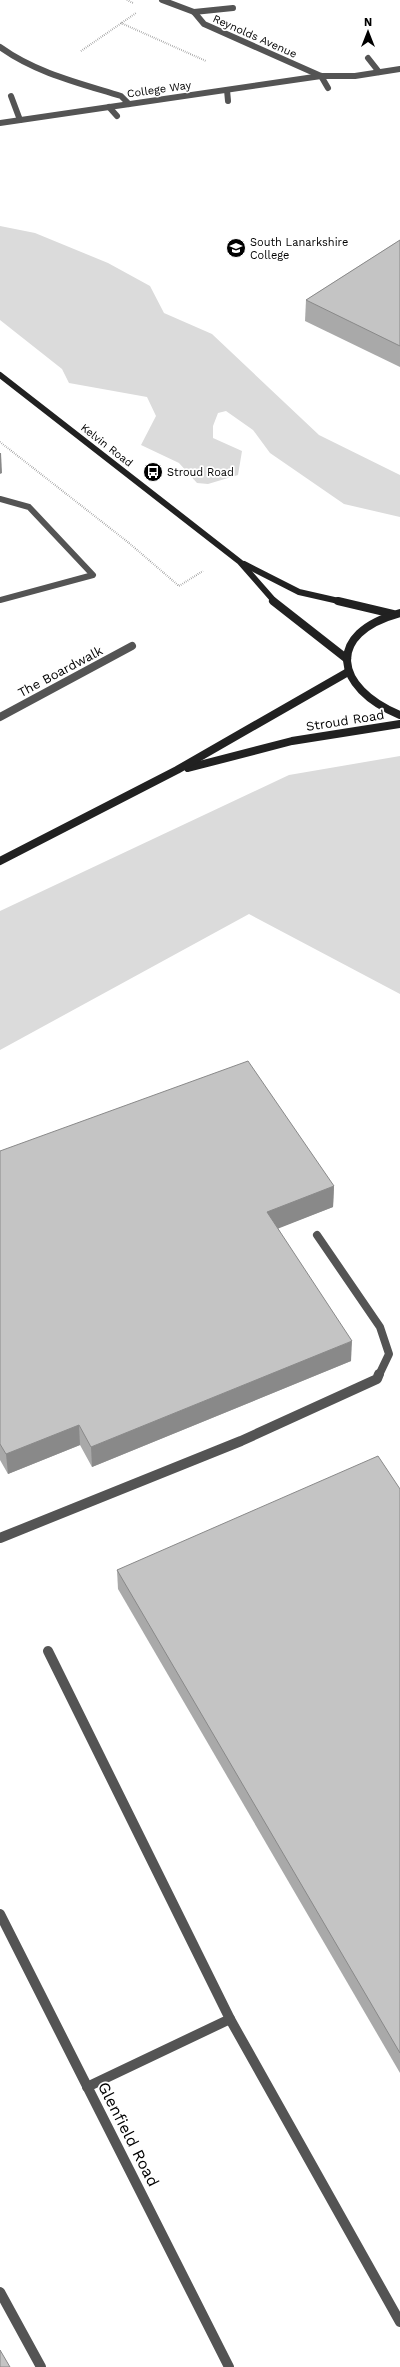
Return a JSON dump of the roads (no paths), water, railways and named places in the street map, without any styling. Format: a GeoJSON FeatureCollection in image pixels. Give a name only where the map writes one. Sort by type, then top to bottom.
{"type":"FeatureCollection","features":[{"type":"Feature","properties":{"kind":"street","name":"Reynolds Avenue"},"geometry":{"type":"LineString","coordinates":[[162,0],[194,12],[204,24],[321,76]]}},
{"type":"Feature","properties":{"kind":"street"},"geometry":{"type":"LineString","coordinates":[[194,12],[233,8]]}},
{"type":"Feature","properties":{"kind":"street"},"geometry":{"type":"LineString","coordinates":[[0,47],[10,56],[49,73],[121,96],[128,104]]}},
{"type":"Feature","properties":{"kind":"street"},"geometry":{"type":"LineString","coordinates":[[368,58],[379,72]]}},
{"type":"Feature","properties":{"kind":"street","name":"College Way"},"geometry":{"type":"LineString","coordinates":[[0,123],[321,76],[355,76],[400,69]]}},
{"type":"Feature","properties":{"kind":"street"},"geometry":{"type":"LineString","coordinates":[[321,76],[328,88]]}},
{"type":"Feature","properties":{"kind":"street"},"geometry":{"type":"LineString","coordinates":[[227,90],[228,101]]}},
{"type":"Feature","properties":{"kind":"street"},"geometry":{"type":"LineString","coordinates":[[11,96],[20,120]]}},
{"type":"Feature","properties":{"kind":"street"},"geometry":{"type":"LineString","coordinates":[[109,107],[117,116]]}},
{"type":"Feature","properties":{"kind":"street","name":"Kelvin Road"},"geometry":{"type":"LineString","coordinates":[[0,375],[240,562],[273,601],[347,659]]}},
{"type":"Feature","properties":{"kind":"street"},"geometry":{"type":"LineString","coordinates":[[0,498],[30,507],[93,575],[0,600]]}},
{"type":"Feature","properties":{"kind":"street","name":"Kelvin Road"},"geometry":{"type":"LineString","coordinates":[[240,562],[299,592],[392,614]]}},
{"type":"Feature","properties":{"kind":"street"},"geometry":{"type":"LineString","coordinates":[[400,612],[374,621],[360,632],[350,645],[347,659],[348,672],[357,689],[375,704],[400,715]]}},
{"type":"Feature","properties":{"kind":"street","name":"The Boardwalk"},"geometry":{"type":"LineString","coordinates":[[0,717],[132,646]]}},
{"type":"Feature","properties":{"kind":"street","name":"Stroud Road"},"geometry":{"type":"LineString","coordinates":[[0,861],[177,770],[348,672]]}},
{"type":"Feature","properties":{"kind":"street","name":"Stroud Road"},"geometry":{"type":"LineString","coordinates":[[177,770],[292,741],[400,724]]}},
{"type":"Feature","properties":{"kind":"street"},"geometry":{"type":"LineString","coordinates":[[0,1538],[242,1441],[377,1378],[389,1354],[380,1327],[317,1235]]}},
{"type":"Feature","properties":{"kind":"street"},"geometry":{"type":"LineString","coordinates":[[48,1651],[230,2019],[400,2322]]}},
{"type":"Feature","properties":{"kind":"street","name":"Glenfield Road"},"geometry":{"type":"LineString","coordinates":[[0,1914],[229,2367]]}},
{"type":"Feature","properties":{"kind":"street"},"geometry":{"type":"LineString","coordinates":[[87,2087],[230,2019]]}},
{"type":"Feature","properties":{"kind":"street"},"geometry":{"type":"LineString","coordinates":[[0,2292],[41,2367]]}},
{"type":"Feature","properties":{"kind":"place","name":"South Lanarkshire College"},"geometry":{"type":"Point","coordinates":[236,248]}},
{"type":"Feature","properties":{"kind":"place","name":"Stroud Road"},"geometry":{"type":"Point","coordinates":[153,472]}}]}
